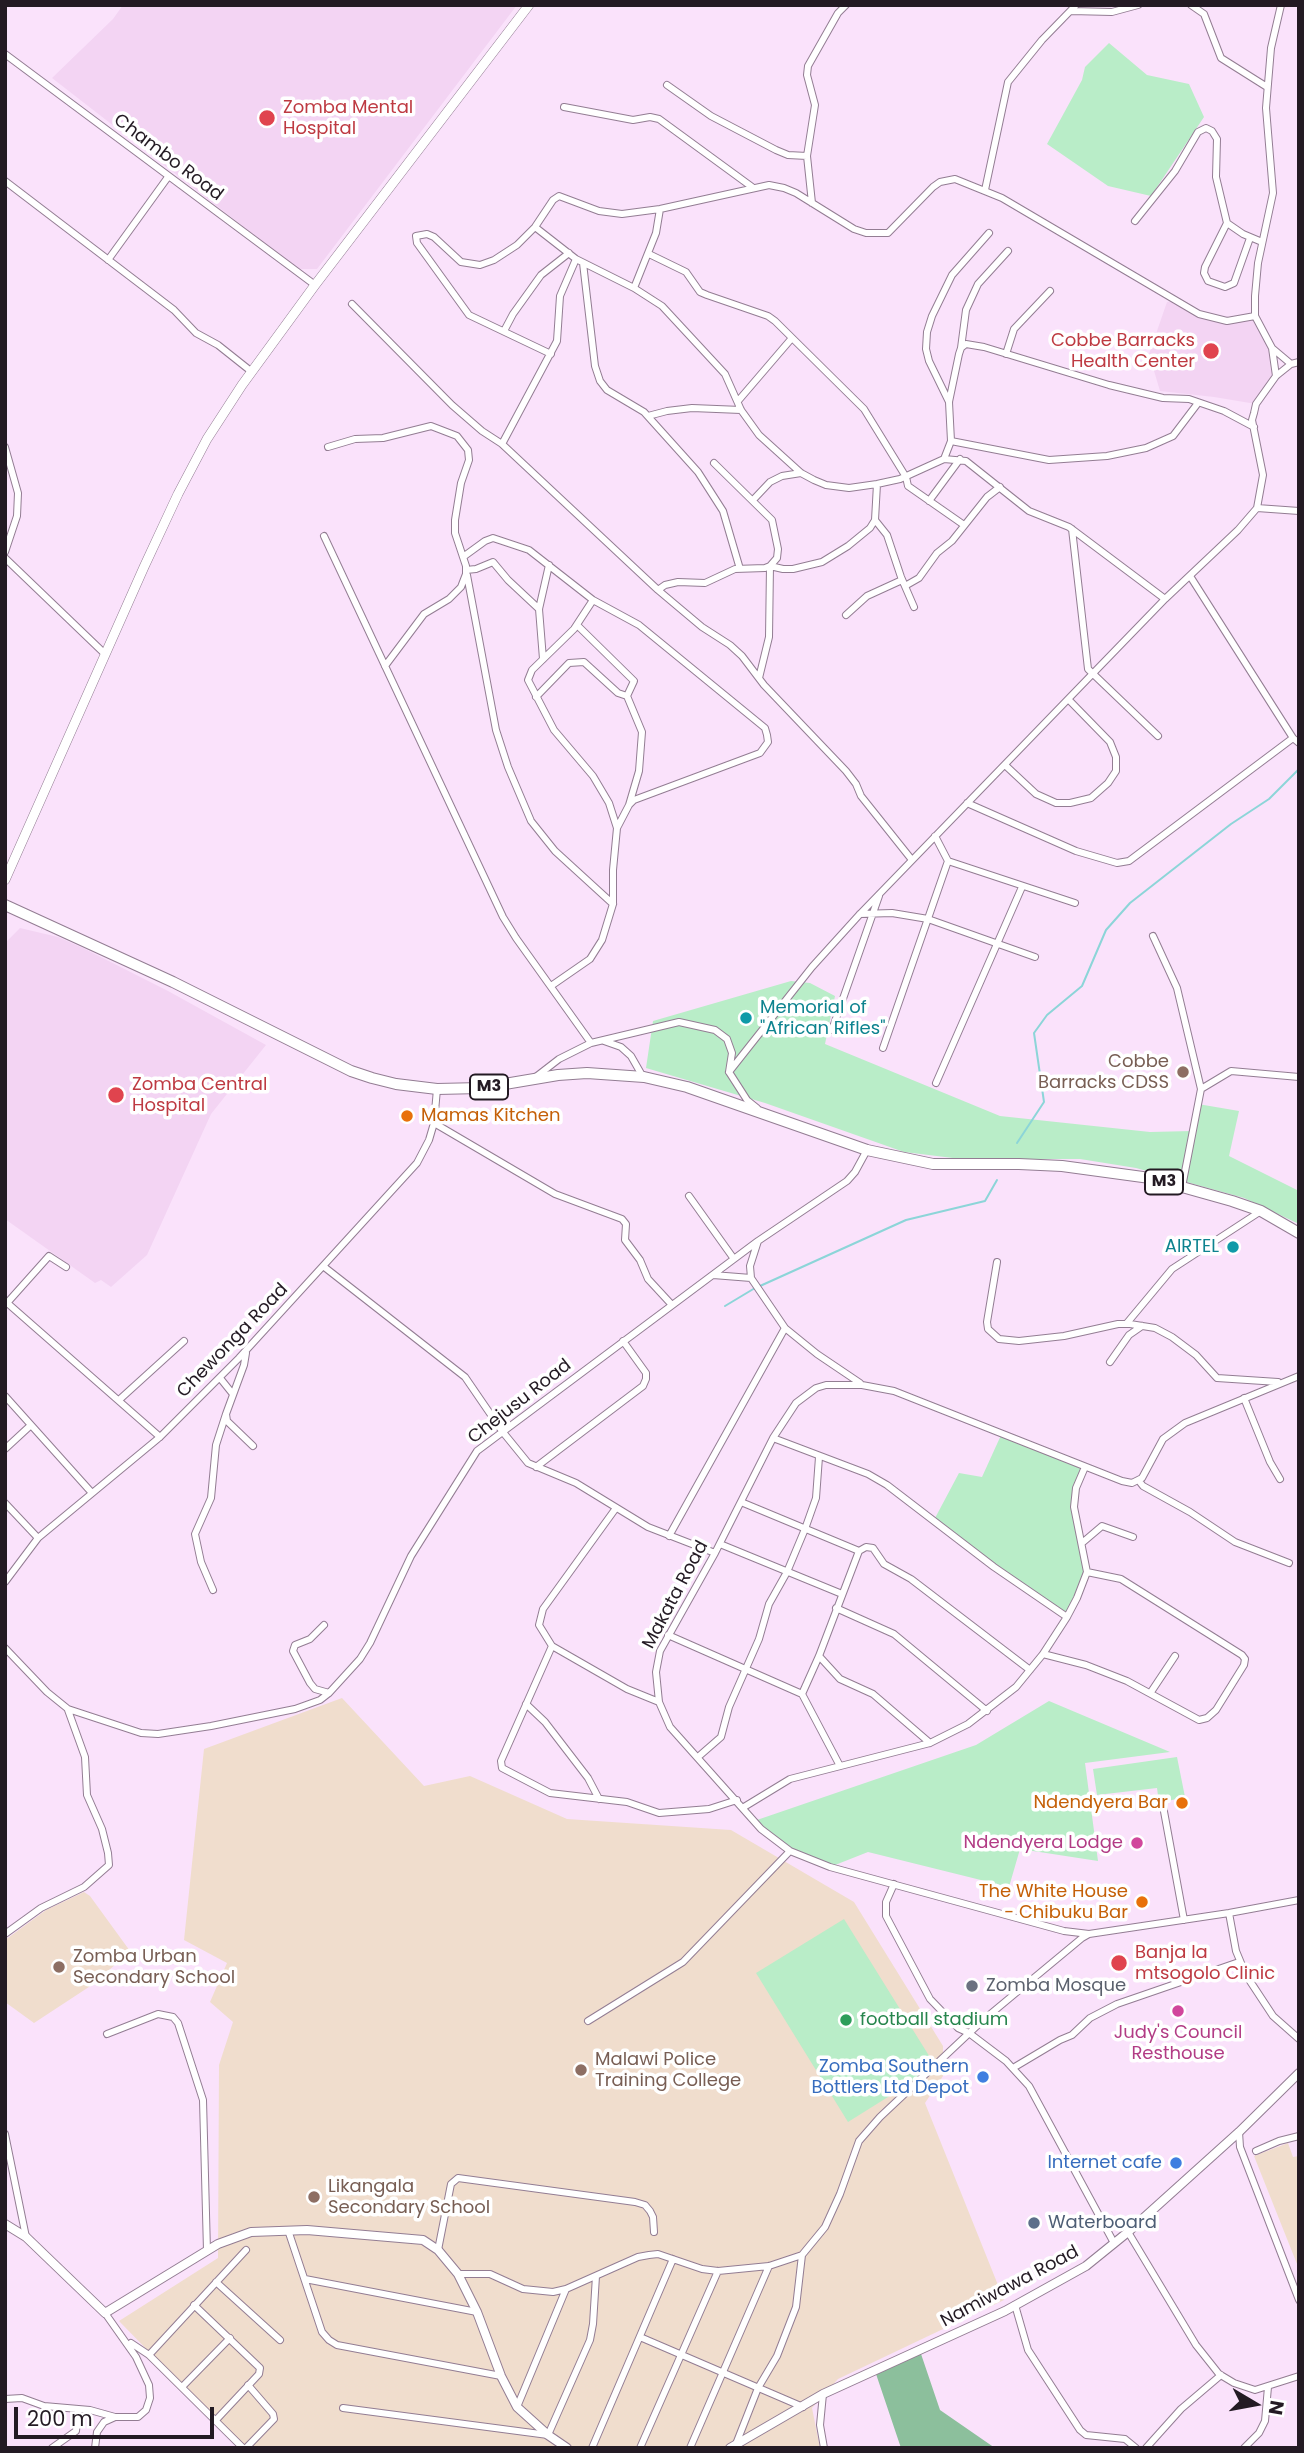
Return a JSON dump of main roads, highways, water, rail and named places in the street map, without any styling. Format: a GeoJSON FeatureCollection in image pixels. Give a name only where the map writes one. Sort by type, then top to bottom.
{"type":"FeatureCollection","features":[{"type":"Feature","properties":{"kind":"highway","name":"M3"},"geometry":{"type":"LineString","coordinates":[[5,905],[173,982],[351,1071],[396,1084],[436,1089],[481,1088],[587,1073],[644,1077],[687,1087],[867,1150],[933,1164],[1062,1166],[1124,1174],[1182,1187],[1261,1211],[1299,1233]]}},
{"type":"Feature","properties":{"kind":"main road"},"geometry":{"type":"LineString","coordinates":[[5,880],[178,494],[207,439],[251,372],[315,285],[529,5]]}},
{"type":"Feature","properties":{"kind":"waterway"},"geometry":{"type":"LineString","coordinates":[[1017,1143],[1044,1102],[1034,1033],[1047,1015],[1082,986],[1106,930],[1130,903],[1231,824],[1269,799],[1299,769]]}},
{"type":"Feature","properties":{"kind":"waterway"},"geometry":{"type":"LineString","coordinates":[[760,1286],[906,1220],[985,1201],[997,1180]]}},
{"type":"Feature","properties":{"kind":"waterway"},"geometry":{"type":"LineString","coordinates":[[725,1306],[755,1288]]}},
{"type":"Feature","properties":{"kind":"place","name":"Zomba Mental Hospital"},"geometry":{"type":"Point","coordinates":[267,118]}},
{"type":"Feature","properties":{"kind":"place","name":"Cobbe Barracks Health Center"},"geometry":{"type":"Point","coordinates":[1211,351]}},
{"type":"Feature","properties":{"kind":"place","name":"Memorial of \"African Rifles\""},"geometry":{"type":"Point","coordinates":[746,1018]}},
{"type":"Feature","properties":{"kind":"place","name":"Cobbe Barracks CDSS"},"geometry":{"type":"Point","coordinates":[1183,1072]}},
{"type":"Feature","properties":{"kind":"place","name":"Zomba Central Hospital"},"geometry":{"type":"Point","coordinates":[116,1095]}},
{"type":"Feature","properties":{"kind":"place","name":"Mamas Kitchen"},"geometry":{"type":"Point","coordinates":[407,1116]}},
{"type":"Feature","properties":{"kind":"place","name":"AIRTEL"},"geometry":{"type":"Point","coordinates":[1233,1247]}},
{"type":"Feature","properties":{"kind":"place","name":"Ndendyera Bar"},"geometry":{"type":"Point","coordinates":[1182,1803]}},
{"type":"Feature","properties":{"kind":"place","name":"Ndendyera Lodge"},"geometry":{"type":"Point","coordinates":[1137,1843]}},
{"type":"Feature","properties":{"kind":"place","name":"The White House - Chibuku Bar"},"geometry":{"type":"Point","coordinates":[1142,1902]}},
{"type":"Feature","properties":{"kind":"place","name":"Banja la mtsogolo Clinic"},"geometry":{"type":"Point","coordinates":[1119,1963]}},
{"type":"Feature","properties":{"kind":"place","name":"Zomba Urban Secondary School"},"geometry":{"type":"Point","coordinates":[59,1967]}},
{"type":"Feature","properties":{"kind":"place","name":"Zomba Mosque"},"geometry":{"type":"Point","coordinates":[972,1986]}},
{"type":"Feature","properties":{"kind":"place","name":"Judy's Council Resthouse"},"geometry":{"type":"Point","coordinates":[1178,2011]}},
{"type":"Feature","properties":{"kind":"place","name":"football stadium"},"geometry":{"type":"Point","coordinates":[846,2020]}},
{"type":"Feature","properties":{"kind":"place","name":"Malawi Police Training College"},"geometry":{"type":"Point","coordinates":[581,2070]}},
{"type":"Feature","properties":{"kind":"place","name":"Zomba Southern Bottlers Ltd Depot"},"geometry":{"type":"Point","coordinates":[983,2077]}},
{"type":"Feature","properties":{"kind":"place","name":"Internet cafe"},"geometry":{"type":"Point","coordinates":[1176,2163]}},
{"type":"Feature","properties":{"kind":"place","name":"Likangala Secondary School"},"geometry":{"type":"Point","coordinates":[314,2197]}},
{"type":"Feature","properties":{"kind":"place","name":"Waterboard"},"geometry":{"type":"Point","coordinates":[1034,2223]}}]}
